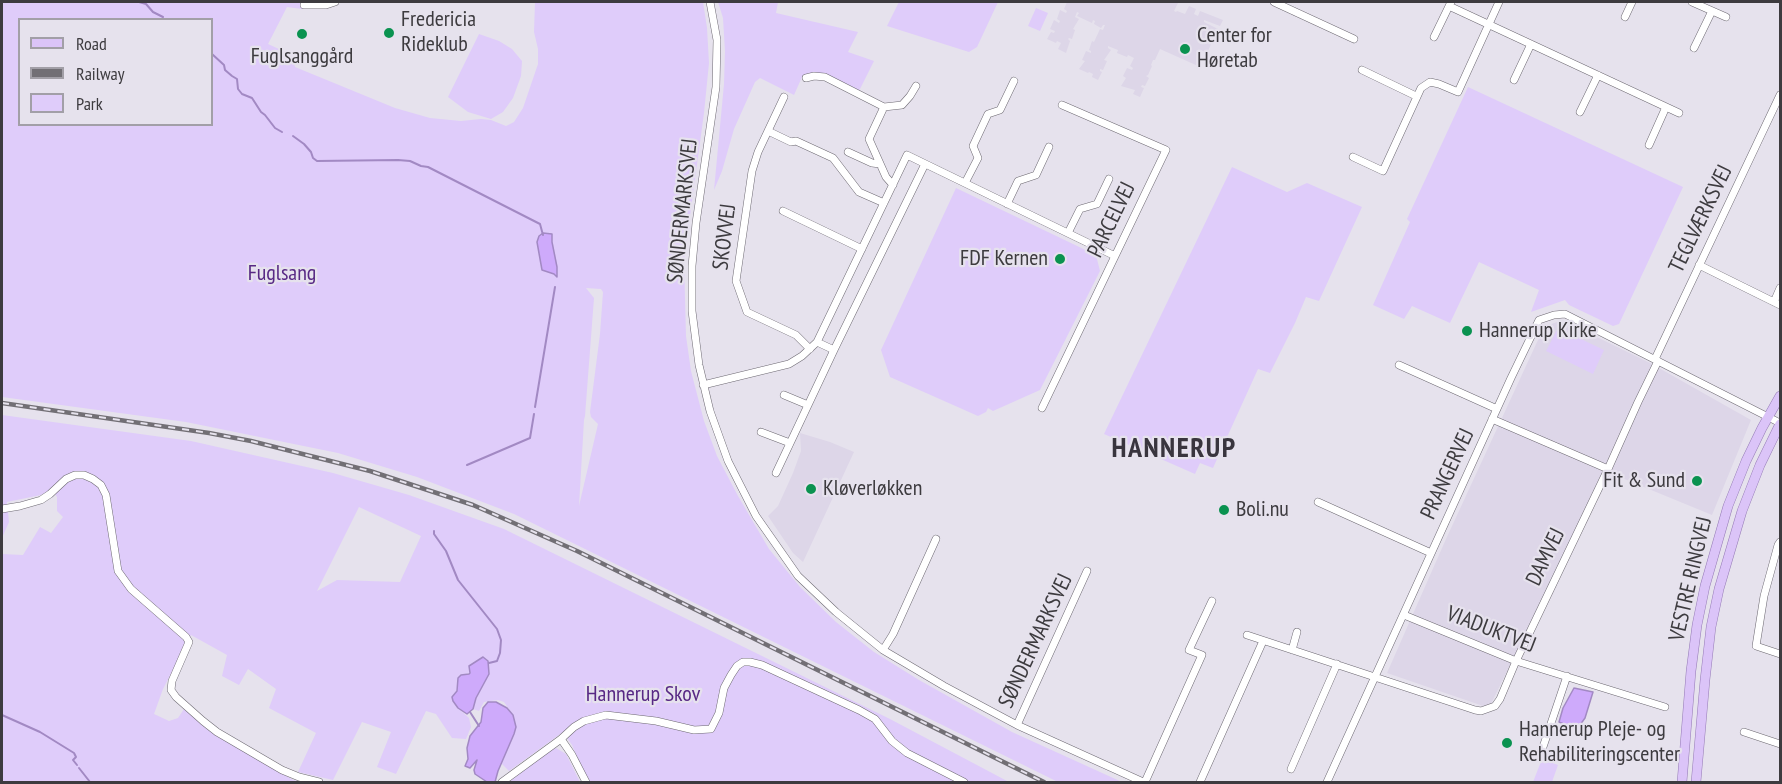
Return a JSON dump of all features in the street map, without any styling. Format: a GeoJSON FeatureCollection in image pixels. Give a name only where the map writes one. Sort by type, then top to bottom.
{"type":"FeatureCollection","features":[{"type":"Feature","properties":{"kind":"main road","name":"VESTRE RINGVEJ"},"geometry":{"type":"LineString","coordinates":[[1682,783],[1693,659],[1704,586],[1728,506],[1746,461],[1780,396]]}},
{"type":"Feature","properties":{"kind":"main road","name":"VESTRE RINGVEJ"},"geometry":{"type":"LineString","coordinates":[[1696,783],[1707,659],[1719,589],[1742,511],[1780,423]]}},
{"type":"Feature","properties":{"kind":"street"},"geometry":{"type":"LineString","coordinates":[[304,5],[326,5],[335,2]]}},
{"type":"Feature","properties":{"kind":"street","name":"SØNDERMARKSVEJ"},"geometry":{"type":"LineString","coordinates":[[710,2],[717,40],[716,87],[696,223],[692,274],[695,339],[710,411],[728,461],[756,516],[798,576],[836,612],[883,650],[1017,725],[1144,783],[1202,655],[1189,650],[1212,601]]}},
{"type":"Feature","properties":{"kind":"street"},"geometry":{"type":"LineString","coordinates":[[1274,2],[1354,39]]}},
{"type":"Feature","properties":{"kind":"street"},"geometry":{"type":"LineString","coordinates":[[1353,157],[1383,171],[1421,88],[1430,82],[1458,92],[1499,2]]}},
{"type":"Feature","properties":{"kind":"street"},"geometry":{"type":"LineString","coordinates":[[1625,16],[1632,2]]}},
{"type":"Feature","properties":{"kind":"street"},"geometry":{"type":"LineString","coordinates":[[1692,2],[1726,17]]}},
{"type":"Feature","properties":{"kind":"street"},"geometry":{"type":"LineString","coordinates":[[1434,37],[1450,4],[1679,113]]}},
{"type":"Feature","properties":{"kind":"street"},"geometry":{"type":"LineString","coordinates":[[1694,48],[1712,11]]}},
{"type":"Feature","properties":{"kind":"street"},"geometry":{"type":"LineString","coordinates":[[1514,80],[1531,44]]}},
{"type":"Feature","properties":{"kind":"street"},"geometry":{"type":"LineString","coordinates":[[1362,70],[1416,96]]}},
{"type":"Feature","properties":{"kind":"street"},"geometry":{"type":"LineString","coordinates":[[1580,112],[1598,75]]}},
{"type":"Feature","properties":{"kind":"street"},"geometry":{"type":"LineString","coordinates":[[806,78],[825,77],[884,107],[902,105],[916,86]]}},
{"type":"Feature","properties":{"kind":"street"},"geometry":{"type":"LineString","coordinates":[[965,183],[978,158],[973,146],[988,114],[1000,110],[1014,81]]}},
{"type":"Feature","properties":{"kind":"street","name":"TEGLVÆRKSVEJ"},"geometry":{"type":"LineString","coordinates":[[1656,360],[1780,95]]}},
{"type":"Feature","properties":{"kind":"street","name":"SKOVVEJ"},"geometry":{"type":"LineString","coordinates":[[784,97],[758,152],[752,171],[736,281],[747,312],[796,335],[810,349]]}},
{"type":"Feature","properties":{"kind":"street","name":"PARCELVEJ"},"geometry":{"type":"LineString","coordinates":[[1042,408],[1166,150],[1062,105]]}},
{"type":"Feature","properties":{"kind":"street"},"geometry":{"type":"LineString","coordinates":[[884,107],[869,139],[886,177],[893,184]]}},
{"type":"Feature","properties":{"kind":"street"},"geometry":{"type":"LineString","coordinates":[[1649,145],[1666,107]]}},
{"type":"Feature","properties":{"kind":"street"},"geometry":{"type":"LineString","coordinates":[[768,131],[833,158],[859,192],[884,203]]}},
{"type":"Feature","properties":{"kind":"street"},"geometry":{"type":"LineString","coordinates":[[1007,204],[1018,181],[1036,175],[1049,147]]}},
{"type":"Feature","properties":{"kind":"street"},"geometry":{"type":"LineString","coordinates":[[848,152],[872,163],[880,164]]}},
{"type":"Feature","properties":{"kind":"street"},"geometry":{"type":"LineString","coordinates":[[703,385],[789,364],[810,349],[816,342],[907,155],[1115,256]]}},
{"type":"Feature","properties":{"kind":"street"},"geometry":{"type":"LineString","coordinates":[[776,473],[925,164]]}},
{"type":"Feature","properties":{"kind":"street"},"geometry":{"type":"LineString","coordinates":[[1068,233],[1080,209],[1097,204],[1109,179]]}},
{"type":"Feature","properties":{"kind":"street"},"geometry":{"type":"LineString","coordinates":[[783,211],[862,249]]}},
{"type":"Feature","properties":{"kind":"street"},"geometry":{"type":"LineString","coordinates":[[1700,265],[1777,303],[1780,288]]}},
{"type":"Feature","properties":{"kind":"street","name":"PRANGERVEJ"},"geometry":{"type":"LineString","coordinates":[[1327,783],[1539,320],[1565,314],[1780,423]]}},
{"type":"Feature","properties":{"kind":"street"},"geometry":{"type":"LineString","coordinates":[[816,342],[834,350]]}},
{"type":"Feature","properties":{"kind":"street","name":"DAMVEJ"},"geometry":{"type":"LineString","coordinates":[[1516,661],[1617,450],[1656,360]]}},
{"type":"Feature","properties":{"kind":"street","name":"PRANGERVEJ"},"geometry":{"type":"LineString","coordinates":[[1399,365],[1497,409]]}},
{"type":"Feature","properties":{"kind":"street"},"geometry":{"type":"LineString","coordinates":[[784,395],[808,405]]}},
{"type":"Feature","properties":{"kind":"street"},"geometry":{"type":"LineString","coordinates":[[1492,419],[1608,469]]}},
{"type":"Feature","properties":{"kind":"street"},"geometry":{"type":"LineString","coordinates":[[761,432],[790,443]]}},
{"type":"Feature","properties":{"kind":"street"},"geometry":{"type":"LineString","coordinates":[[2,509],[41,500],[66,479],[75,475],[84,475],[101,485],[106,495],[118,571],[123,580],[189,642],[172,681],[171,690],[217,732],[282,770],[319,783]]}},
{"type":"Feature","properties":{"kind":"street","name":"PRANGERVEJ"},"geometry":{"type":"LineString","coordinates":[[1318,502],[1431,553]]}},
{"type":"Feature","properties":{"kind":"street"},"geometry":{"type":"LineString","coordinates":[[883,650],[893,634],[936,539]]}},
{"type":"Feature","properties":{"kind":"street"},"geometry":{"type":"LineString","coordinates":[[1780,542],[1764,596],[1756,646],[1780,654]]}},
{"type":"Feature","properties":{"kind":"street","name":"SØNDERMARKSVEJ"},"geometry":{"type":"LineString","coordinates":[[1017,725],[1087,571]]}},
{"type":"Feature","properties":{"kind":"street","name":"VIADUKTVEJ"},"geometry":{"type":"LineString","coordinates":[[1404,615],[1516,661],[1665,707]]}},
{"type":"Feature","properties":{"kind":"street"},"geometry":{"type":"LineString","coordinates":[[1292,650],[1297,632]]}},
{"type":"Feature","properties":{"kind":"street"},"geometry":{"type":"LineString","coordinates":[[1247,635],[1481,711],[1495,706],[1500,699],[1516,661]]}},
{"type":"Feature","properties":{"kind":"street"},"geometry":{"type":"LineString","coordinates":[[1203,782],[1263,641]]}},
{"type":"Feature","properties":{"kind":"street"},"geometry":{"type":"LineString","coordinates":[[502,783],[584,721],[606,715],[694,730],[711,729],[719,713],[724,688],[730,675],[743,662],[762,665],[859,710],[874,719],[892,741],[905,752],[964,783]]}},
{"type":"Feature","properties":{"kind":"street"},"geometry":{"type":"LineString","coordinates":[[1291,770],[1337,664]]}},
{"type":"Feature","properties":{"kind":"street"},"geometry":{"type":"LineString","coordinates":[[1543,747],[1567,676]]}},
{"type":"Feature","properties":{"kind":"street"},"geometry":{"type":"LineString","coordinates":[[1744,732],[1780,744]]}},
{"type":"Feature","properties":{"kind":"street"},"geometry":{"type":"LineString","coordinates":[[561,739],[586,783]]}},
{"type":"Feature","properties":{"kind":"shaded area","name":"Center for Høretab"},"geometry":{"type":"Polygon","coordinates":[[[1067,2],[1175,2],[1178,3],[1174,11],[1176,12],[1185,14],[1189,6],[1196,9],[1194,14],[1198,16],[1200,11],[1223,20],[1220,26],[1204,20],[1218,29],[1207,53],[1201,50],[1198,66],[1160,49],[1146,76],[1149,78],[1145,86],[1141,87],[1144,88],[1140,97],[1133,94],[1135,90],[1121,86],[1126,78],[1123,76],[1127,68],[1132,70],[1133,68],[1130,66],[1134,58],[1117,53],[1118,50],[1108,46],[1111,50],[1104,60],[1107,61],[1103,70],[1100,69],[1102,72],[1098,80],[1092,77],[1093,74],[1079,69],[1085,61],[1082,60],[1086,51],[1091,53],[1089,50],[1092,41],[1094,42],[1100,29],[1103,30],[1105,25],[1101,28],[1094,24],[1093,20],[1092,23],[1077,16],[1079,13],[1077,12],[1075,17],[1079,19],[1073,29],[1075,30],[1072,39],[1068,39],[1070,41],[1066,53],[1058,49],[1061,43],[1047,39],[1051,32],[1055,31],[1050,29],[1054,20],[1059,23],[1060,21],[1057,19],[1060,10],[1066,13],[1064,9],[1067,2]]]}},
{"type":"Feature","properties":{"kind":"shaded area"},"geometry":{"type":"Polygon","coordinates":[[[543,233],[552,234],[557,277],[542,270],[537,242],[543,233]]]}},
{"type":"Feature","properties":{"kind":"shaded area"},"geometry":{"type":"Polygon","coordinates":[[[1562,320],[1650,363],[1751,420],[1712,515],[1605,471],[1489,708],[1387,673],[1544,327],[1562,320]]]}},
{"type":"Feature","properties":{"kind":"shaded area","name":"Kløverløkken"},"geometry":{"type":"Polygon","coordinates":[[[800,433],[854,452],[803,562],[793,553],[768,516],[778,506],[793,473],[801,451],[800,433]]]}},
{"type":"Feature","properties":{"kind":"shaded area"},"geometry":{"type":"Polygon","coordinates":[[[483,657],[488,661],[489,674],[476,698],[473,709],[467,714],[458,708],[452,697],[457,691],[458,678],[469,674],[469,666],[483,657]]]}},
{"type":"Feature","properties":{"kind":"shaded area"},"geometry":{"type":"Polygon","coordinates":[[[1574,688],[1593,692],[1585,718],[1575,729],[1559,722],[1563,708],[1574,688]]]}},
{"type":"Feature","properties":{"kind":"shaded area"},"geometry":{"type":"Polygon","coordinates":[[[488,702],[496,702],[507,708],[513,715],[516,727],[495,782],[487,782],[475,774],[477,760],[470,768],[465,766],[468,759],[467,748],[470,736],[481,722],[483,708],[488,702]]]}},
{"type":"Feature","properties":{"kind":"green space","name":"Fuglsang"},"geometry":{"type":"Polygon","coordinates":[[[2,2],[306,2],[302,9],[287,7],[268,44],[294,56],[295,67],[395,108],[430,118],[461,121],[491,120],[506,126],[514,122],[523,108],[538,64],[538,49],[534,32],[535,2],[703,2],[709,63],[684,260],[686,336],[691,371],[704,421],[717,456],[738,496],[769,549],[800,587],[836,622],[874,652],[1012,732],[1122,782],[1058,782],[514,514],[417,477],[338,453],[186,422],[2,397],[2,2]],[[586,288],[594,298],[579,506],[598,424],[591,417],[590,412],[600,334],[603,292],[601,289],[586,288]]]}},
{"type":"Feature","properties":{"kind":"green space"},"geometry":{"type":"Polygon","coordinates":[[[718,2],[778,2],[776,13],[858,32],[848,52],[874,61],[859,91],[823,73],[813,73],[802,77],[794,95],[760,78],[755,82],[734,129],[714,190],[725,51],[723,18],[718,2]]]}},
{"type":"Feature","properties":{"kind":"green space"},"geometry":{"type":"Polygon","coordinates":[[[899,2],[998,2],[977,47],[969,52],[887,26],[899,2]]]}},
{"type":"Feature","properties":{"kind":"green space"},"geometry":{"type":"Polygon","coordinates":[[[1036,8],[1048,13],[1040,31],[1028,26],[1036,8]]]}},
{"type":"Feature","properties":{"kind":"green space"},"geometry":{"type":"Polygon","coordinates":[[[479,34],[499,41],[512,49],[522,61],[521,76],[513,98],[503,112],[491,119],[468,112],[448,97],[479,34]]]}},
{"type":"Feature","properties":{"kind":"green space"},"geometry":{"type":"Polygon","coordinates":[[[1468,87],[1683,187],[1619,324],[1613,326],[1569,305],[1565,300],[1531,312],[1539,290],[1479,262],[1450,323],[1412,306],[1404,319],[1373,305],[1410,222],[1407,219],[1468,87]]]}},
{"type":"Feature","properties":{"kind":"green space"},"geometry":{"type":"Polygon","coordinates":[[[1232,167],[1287,192],[1307,183],[1362,207],[1319,301],[1306,297],[1270,373],[1258,369],[1213,468],[1200,463],[1195,474],[1104,434],[1232,167]]]}},
{"type":"Feature","properties":{"kind":"green space"},"geometry":{"type":"Polygon","coordinates":[[[956,188],[1096,255],[1100,271],[1040,390],[993,411],[988,408],[986,412],[978,416],[890,377],[881,350],[956,188]]]}},
{"type":"Feature","properties":{"kind":"green space"},"geometry":{"type":"Polygon","coordinates":[[[1558,328],[1604,350],[1593,374],[1546,351],[1558,328]]]}},
{"type":"Feature","properties":{"kind":"green space","name":"Hannerup Skov"},"geometry":{"type":"Polygon","coordinates":[[[2,415],[191,441],[333,473],[409,495],[504,529],[890,719],[1009,782],[588,782],[572,745],[563,732],[509,771],[501,763],[515,730],[513,715],[504,702],[498,700],[484,702],[479,711],[473,709],[476,698],[489,674],[488,661],[485,658],[469,666],[470,673],[461,675],[457,683],[457,691],[452,697],[458,708],[469,718],[471,727],[466,739],[452,738],[436,714],[426,711],[396,774],[377,767],[391,732],[362,722],[333,780],[298,772],[316,733],[269,708],[276,689],[248,669],[239,685],[222,676],[227,655],[191,635],[163,689],[154,714],[169,721],[178,718],[184,709],[210,731],[293,780],[303,782],[2,782],[2,554],[23,555],[40,527],[51,533],[63,517],[57,511],[57,497],[52,489],[41,495],[7,502],[9,522],[2,538],[2,415]],[[359,507],[317,591],[337,580],[400,582],[421,536],[359,507]]]}},
{"type":"Feature","properties":{"kind":"green space"},"geometry":{"type":"Polygon","coordinates":[[[556,748],[566,754],[580,782],[509,782],[551,750],[556,748]]]}},
{"type":"Feature","properties":{"kind":"green space"},"geometry":{"type":"Polygon","coordinates":[[[1542,759],[1558,765],[1552,782],[1533,782],[1542,759]]]}},
{"type":"Feature","properties":{"kind":"waterway"},"geometry":{"type":"LineString","coordinates":[[139,2],[146,4],[153,12],[163,17]]}},
{"type":"Feature","properties":{"kind":"waterway"},"geometry":{"type":"LineString","coordinates":[[213,55],[224,65],[225,70],[237,79],[238,89],[242,94],[252,98],[275,128],[282,132]]}},
{"type":"Feature","properties":{"kind":"waterway"},"geometry":{"type":"LineString","coordinates":[[293,136],[304,144],[317,161],[398,160],[428,167],[540,224],[543,235]]}},
{"type":"Feature","properties":{"kind":"waterway"},"geometry":{"type":"LineString","coordinates":[[535,407],[555,287]]}},
{"type":"Feature","properties":{"kind":"waterway"},"geometry":{"type":"LineString","coordinates":[[467,465],[530,438],[534,414]]}},
{"type":"Feature","properties":{"kind":"waterway"},"geometry":{"type":"LineString","coordinates":[[434,531],[446,551],[458,580],[497,629],[501,640],[500,653],[497,661],[489,663]]}},
{"type":"Feature","properties":{"kind":"waterway"},"geometry":{"type":"LineString","coordinates":[[470,712],[479,726]]}},
{"type":"Feature","properties":{"kind":"waterway"},"geometry":{"type":"LineString","coordinates":[[2,715],[40,732],[74,753],[76,757],[73,760],[77,765]]}},
{"type":"Feature","properties":{"kind":"waterway"},"geometry":{"type":"LineString","coordinates":[[79,768],[90,782]]}},
{"type":"Feature","properties":{"kind":"railway"},"geometry":{"type":"LineString","coordinates":[[2,403],[251,441],[370,471],[473,505],[577,551],[1044,782]]}},
{"type":"Feature","properties":{"kind":"place","name":"Fredericia Rideklub"},"geometry":{"type":"Point","coordinates":[389,33]}},
{"type":"Feature","properties":{"kind":"place","name":"Fuglsanggård"},"geometry":{"type":"Point","coordinates":[302,34]}},
{"type":"Feature","properties":{"kind":"place","name":"Center for Høretab"},"geometry":{"type":"Point","coordinates":[1185,49]}},
{"type":"Feature","properties":{"kind":"place","name":"FDF Kernen"},"geometry":{"type":"Point","coordinates":[1060,259]}},
{"type":"Feature","properties":{"kind":"place","name":"Hannerup Kirke"},"geometry":{"type":"Point","coordinates":[1467,331]}},
{"type":"Feature","properties":{"kind":"place","name":"Fit & Sund"},"geometry":{"type":"Point","coordinates":[1697,481]}},
{"type":"Feature","properties":{"kind":"place","name":"Kløverløkken"},"geometry":{"type":"Point","coordinates":[811,489]}},
{"type":"Feature","properties":{"kind":"place","name":"Boli.nu"},"geometry":{"type":"Point","coordinates":[1224,510]}},
{"type":"Feature","properties":{"kind":"place","name":"Hannerup Pleje- og Rehabiliteringscenter"},"geometry":{"type":"Point","coordinates":[1507,743]}},
{"type":"Feature","properties":{"kind":"district","name":"HANNERUP"},"geometry":{"type":"Point","coordinates":[1174,449]}}]}
